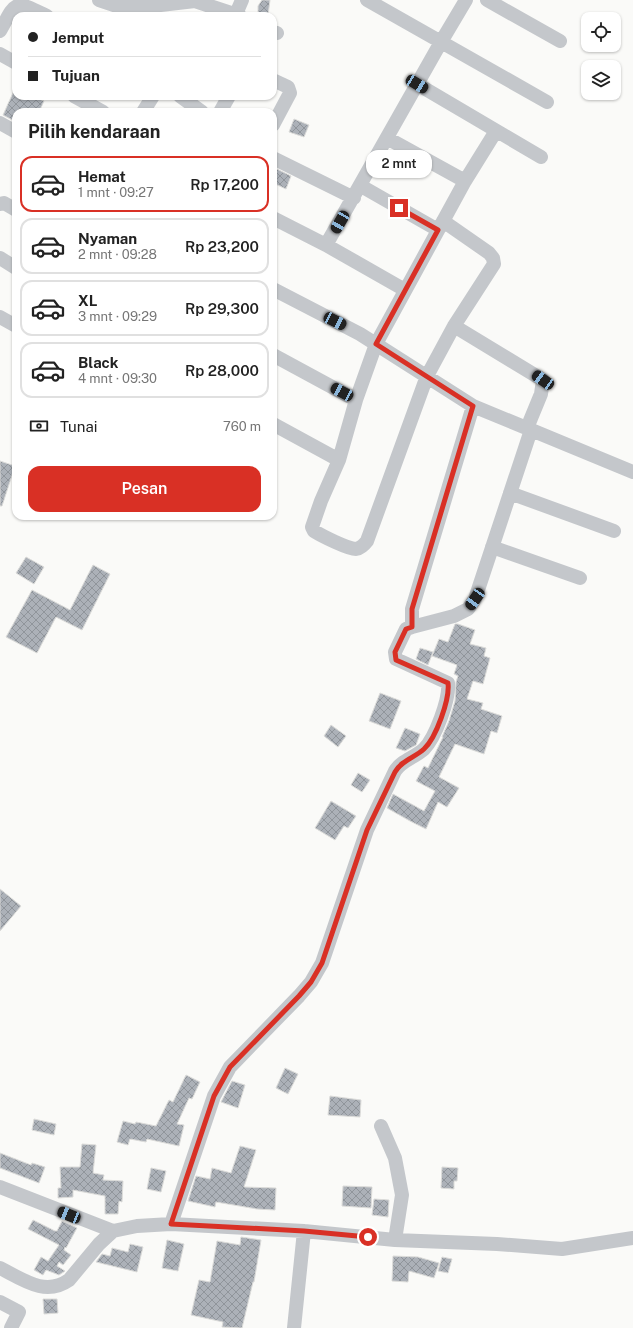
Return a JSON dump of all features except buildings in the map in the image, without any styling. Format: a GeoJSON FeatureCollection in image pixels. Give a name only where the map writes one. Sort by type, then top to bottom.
{"type":"FeatureCollection","features":[{"type":"Feature","properties":{"kind":"street"},"geometry":{"type":"LineString","coordinates":[[99,0],[114,5],[143,7],[195,1],[229,12]]}},
{"type":"Feature","properties":{"kind":"street"},"geometry":{"type":"LineString","coordinates":[[239,12],[242,0]]}},
{"type":"Feature","properties":{"kind":"street"},"geometry":{"type":"LineString","coordinates":[[367,0],[547,102]]}},
{"type":"Feature","properties":{"kind":"street"},"geometry":{"type":"LineString","coordinates":[[326,245],[361,186],[440,42],[466,0]]}},
{"type":"Feature","properties":{"kind":"street"},"geometry":{"type":"LineString","coordinates":[[487,0],[560,41]]}},
{"type":"Feature","properties":{"kind":"street"},"geometry":{"type":"LineString","coordinates":[[0,31],[13,5],[19,2],[24,2],[40,12]]}},
{"type":"Feature","properties":{"kind":"street"},"geometry":{"type":"LineString","coordinates":[[0,54],[12,61]]}},
{"type":"Feature","properties":{"kind":"street"},"geometry":{"type":"LineString","coordinates":[[277,82],[288,88],[290,93],[277,117]]}},
{"type":"Feature","properties":{"kind":"street"},"geometry":{"type":"LineString","coordinates":[[417,84],[541,158]]}},
{"type":"Feature","properties":{"kind":"street"},"geometry":{"type":"LineString","coordinates":[[81,100],[96,108]]}},
{"type":"Feature","properties":{"kind":"street"},"geometry":{"type":"LineString","coordinates":[[186,100],[196,108]]}},
{"type":"Feature","properties":{"kind":"street"},"geometry":{"type":"LineString","coordinates":[[0,122],[12,130]]}},
{"type":"Feature","properties":{"kind":"street"},"geometry":{"type":"LineString","coordinates":[[361,186],[440,226],[489,254],[493,258],[494,264],[454,326],[427,376],[366,541],[363,546],[356,548],[321,535],[314,531],[312,527],[321,501],[339,460],[356,400],[376,344],[405,290],[440,226],[465,181],[496,131]]}},
{"type":"Feature","properties":{"kind":"street"},"geometry":{"type":"LineString","coordinates":[[387,138],[465,181]]}},
{"type":"Feature","properties":{"kind":"street"},"geometry":{"type":"LineString","coordinates":[[277,160],[354,198]]}},
{"type":"Feature","properties":{"kind":"street"},"geometry":{"type":"LineString","coordinates":[[0,204],[4,203],[12,208]]}},
{"type":"Feature","properties":{"kind":"street"},"geometry":{"type":"LineString","coordinates":[[277,220],[326,245],[405,290]]}},
{"type":"Feature","properties":{"kind":"street"},"geometry":{"type":"LineString","coordinates":[[0,258],[12,266]]}},
{"type":"Feature","properties":{"kind":"street"},"geometry":{"type":"LineString","coordinates":[[277,291],[360,334],[473,406],[633,472]]}},
{"type":"Feature","properties":{"kind":"street"},"geometry":{"type":"LineString","coordinates":[[0,316],[12,324]]}},
{"type":"Feature","properties":{"kind":"street"},"geometry":{"type":"LineString","coordinates":[[171,1224],[214,1096],[230,1067],[311,982],[322,963],[367,830],[395,772],[399,765],[424,749],[430,742],[444,712],[448,683],[396,660],[395,652],[406,629],[454,616],[468,609],[475,599],[510,494],[541,394],[543,380],[454,326]]}},
{"type":"Feature","properties":{"kind":"street"},"geometry":{"type":"LineString","coordinates":[[277,357],[356,400]]}},
{"type":"Feature","properties":{"kind":"street"},"geometry":{"type":"LineString","coordinates":[[412,627],[412,609],[473,406]]}},
{"type":"Feature","properties":{"kind":"street"},"geometry":{"type":"LineString","coordinates":[[277,426],[339,460]]}},
{"type":"Feature","properties":{"kind":"street"},"geometry":{"type":"LineString","coordinates":[[510,494],[614,531]]}},
{"type":"Feature","properties":{"kind":"street"},"geometry":{"type":"LineString","coordinates":[[492,547],[580,578]]}},
{"type":"Feature","properties":{"kind":"street"},"geometry":{"type":"LineString","coordinates":[[381,1126],[395,1158],[402,1194],[395,1240]]}},
{"type":"Feature","properties":{"kind":"street"},"geometry":{"type":"LineString","coordinates":[[0,1187],[113,1232]]}},
{"type":"Feature","properties":{"kind":"street"},"geometry":{"type":"LineString","coordinates":[[0,1268],[43,1287],[53,1288],[69,1280],[99,1244],[113,1232],[137,1226],[171,1224],[304,1231],[395,1240],[562,1248],[633,1238]]}},
{"type":"Feature","properties":{"kind":"street"},"geometry":{"type":"LineString","coordinates":[[294,1328],[304,1231]]}},
{"type":"Feature","properties":{"kind":"street"},"geometry":{"type":"LineString","coordinates":[[0,1302],[19,1312],[10,1328]]}},
{"type":"Feature","properties":{"kind":"route"},"geometry":{"type":"LineString","coordinates":[[368,1237],[304,1231],[171,1224],[205,1119],[214,1096],[230,1067],[311,982],[322,963],[367,830],[395,772],[399,765],[424,749],[430,742],[444,712],[449,686],[448,683],[442,679],[396,660],[395,652],[406,629],[412,627],[412,609],[473,406],[376,344],[438,230],[399,208]]}}]}
